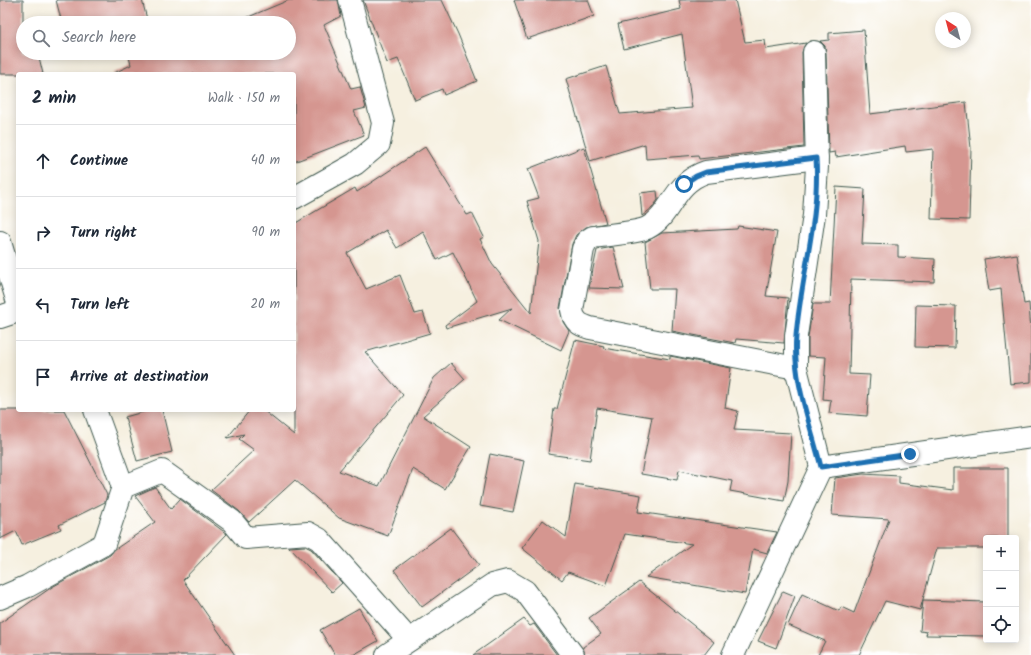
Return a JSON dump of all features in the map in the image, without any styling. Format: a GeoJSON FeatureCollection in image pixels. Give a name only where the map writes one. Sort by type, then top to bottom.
{"type":"FeatureCollection","features":[{"type":"Feature","properties":{"kind":"street"},"geometry":{"type":"LineString","coordinates":[[296,197],[355,164],[379,144],[383,123],[350,0]]}},
{"type":"Feature","properties":{"kind":"street"},"geometry":{"type":"LineString","coordinates":[[733,655],[821,467],[796,368],[796,336],[814,215],[816,158],[814,52]]}},
{"type":"Feature","properties":{"kind":"street"},"geometry":{"type":"LineString","coordinates":[[796,368],[590,328],[579,324],[573,318],[572,310],[583,249],[592,237],[646,228],[656,222],[684,184],[696,176],[706,172],[816,158]]}},
{"type":"Feature","properties":{"kind":"street"},"geometry":{"type":"LineString","coordinates":[[0,242],[16,296]]}},
{"type":"Feature","properties":{"kind":"street"},"geometry":{"type":"LineString","coordinates":[[0,316],[16,312]]}},
{"type":"Feature","properties":{"kind":"street"},"geometry":{"type":"LineString","coordinates":[[0,598],[28,586],[104,544],[123,487],[96,412]]}},
{"type":"Feature","properties":{"kind":"street"},"geometry":{"type":"LineString","coordinates":[[821,467],[1031,437]]}},
{"type":"Feature","properties":{"kind":"street"},"geometry":{"type":"LineString","coordinates":[[123,487],[162,471],[232,521],[246,538],[308,533],[319,539],[409,640]]}},
{"type":"Feature","properties":{"kind":"street"},"geometry":{"type":"LineString","coordinates":[[387,655],[492,585],[508,581],[525,591],[573,655]]}},
{"type":"Feature","properties":{"kind":"building"},"geometry":{"type":"Polygon","coordinates":[[[0,0],[23,0],[23,16],[16,16],[16,60],[40,60],[43,72],[16,72],[16,74],[0,74],[0,0]]]}},
{"type":"Feature","properties":{"kind":"building"},"geometry":{"type":"Polygon","coordinates":[[[56,0],[142,0],[146,16],[60,16],[56,0]]]}},
{"type":"Feature","properties":{"kind":"building"},"geometry":{"type":"Polygon","coordinates":[[[289,0],[338,0],[341,16],[324,25],[351,89],[360,87],[366,108],[354,111],[364,135],[296,161],[296,72],[116,72],[131,65],[130,60],[296,60],[296,16],[251,16],[289,0]]]}},
{"type":"Feature","properties":{"kind":"building"},"geometry":{"type":"Polygon","coordinates":[[[363,0],[442,0],[458,34],[477,81],[444,95],[442,89],[415,100],[398,59],[387,63],[363,0]]]}},
{"type":"Feature","properties":{"kind":"building"},"geometry":{"type":"Polygon","coordinates":[[[514,0],[588,0],[594,16],[527,39],[514,0]]]}},
{"type":"Feature","properties":{"kind":"building"},"geometry":{"type":"Polygon","coordinates":[[[679,0],[735,0],[745,42],[765,40],[766,49],[806,43],[802,52],[804,147],[699,159],[698,155],[646,159],[645,144],[590,161],[566,79],[606,66],[620,114],[692,108],[682,34],[624,49],[618,24],[681,9],[679,0]]]}},
{"type":"Feature","properties":{"kind":"building"},"geometry":{"type":"Polygon","coordinates":[[[864,30],[870,114],[966,102],[971,148],[969,220],[931,219],[933,149],[906,152],[905,146],[836,157],[835,152],[829,153],[826,52],[825,46],[820,41],[829,40],[829,33],[864,30]]]}},
{"type":"Feature","properties":{"kind":"building"},"geometry":{"type":"Polygon","coordinates":[[[425,147],[467,215],[472,213],[484,237],[480,239],[492,264],[531,313],[539,241],[527,201],[539,198],[528,169],[584,147],[606,223],[586,227],[576,235],[572,244],[560,308],[563,322],[569,331],[561,350],[499,320],[512,308],[446,328],[445,325],[477,301],[453,252],[437,260],[423,231],[397,248],[386,230],[347,253],[366,289],[400,275],[415,314],[423,312],[430,333],[365,352],[403,395],[339,471],[379,486],[434,378],[451,363],[465,379],[423,416],[471,447],[445,489],[413,469],[388,536],[339,518],[295,480],[249,522],[239,511],[211,490],[254,450],[239,439],[244,434],[227,438],[248,412],[265,412],[294,435],[294,412],[296,412],[296,223],[355,188],[357,192],[425,147]]]}},
{"type":"Feature","properties":{"kind":"building"},"geometry":{"type":"Polygon","coordinates":[[[836,187],[865,189],[862,244],[898,245],[898,257],[935,259],[934,282],[851,279],[849,374],[870,375],[867,416],[829,413],[831,400],[823,399],[826,357],[808,356],[808,337],[813,304],[830,304],[836,187]]]}},
{"type":"Feature","properties":{"kind":"building"},"geometry":{"type":"Polygon","coordinates":[[[657,191],[658,200],[652,208],[642,216],[640,193],[657,191]]]}},
{"type":"Feature","properties":{"kind":"building"},"geometry":{"type":"Polygon","coordinates":[[[738,226],[777,232],[766,296],[788,298],[784,343],[736,339],[735,343],[672,331],[675,289],[650,289],[645,242],[662,233],[737,229],[738,226]]]}},
{"type":"Feature","properties":{"kind":"building"},"geometry":{"type":"Polygon","coordinates":[[[613,247],[624,289],[589,288],[597,250],[613,247]]]}},
{"type":"Feature","properties":{"kind":"building"},"geometry":{"type":"Polygon","coordinates":[[[1017,254],[1024,304],[1029,303],[1031,332],[1031,382],[1010,384],[1001,289],[989,291],[984,259],[1017,254]]]}},
{"type":"Feature","properties":{"kind":"building"},"geometry":{"type":"Polygon","coordinates":[[[916,305],[956,306],[955,348],[915,347],[916,305]]]}},
{"type":"Feature","properties":{"kind":"building"},"geometry":{"type":"Polygon","coordinates":[[[575,340],[604,346],[603,348],[670,359],[670,356],[731,368],[725,408],[738,411],[734,430],[791,433],[788,481],[784,501],[730,491],[732,481],[679,470],[677,480],[641,474],[652,417],[597,408],[590,460],[548,454],[554,409],[557,409],[575,340]]]}},
{"type":"Feature","properties":{"kind":"building"},"geometry":{"type":"Polygon","coordinates":[[[0,410],[16,410],[16,412],[65,412],[107,495],[105,502],[59,525],[61,529],[22,545],[16,531],[0,539],[0,410]]]}},
{"type":"Feature","properties":{"kind":"building"},"geometry":{"type":"Polygon","coordinates":[[[143,412],[162,412],[172,452],[137,461],[125,417],[143,412]]]}},
{"type":"Feature","properties":{"kind":"building"},"geometry":{"type":"Polygon","coordinates":[[[490,454],[524,461],[513,512],[480,506],[490,454]]]}},
{"type":"Feature","properties":{"kind":"building"},"geometry":{"type":"Polygon","coordinates":[[[953,468],[1008,468],[1008,535],[983,535],[983,548],[937,548],[920,610],[885,601],[859,655],[818,655],[825,641],[788,625],[802,594],[839,611],[841,607],[854,613],[889,519],[832,515],[835,478],[863,474],[899,476],[899,483],[953,490],[953,468]]]}},
{"type":"Feature","properties":{"kind":"building"},"geometry":{"type":"Polygon","coordinates":[[[575,484],[641,495],[638,512],[777,532],[767,553],[753,549],[745,594],[646,577],[692,544],[625,534],[606,586],[568,572],[562,580],[522,548],[543,520],[566,537],[575,484]]]}},
{"type":"Feature","properties":{"kind":"building"},"geometry":{"type":"Polygon","coordinates":[[[155,487],[171,509],[180,499],[227,534],[183,580],[235,655],[0,655],[0,623],[52,587],[110,555],[114,550],[155,522],[135,496],[155,487]]]}},
{"type":"Feature","properties":{"kind":"building"},"geometry":{"type":"Polygon","coordinates":[[[451,528],[479,565],[422,607],[394,570],[451,528]]]}},
{"type":"Feature","properties":{"kind":"building"},"geometry":{"type":"Polygon","coordinates":[[[305,546],[311,549],[342,583],[332,592],[289,547],[305,546]]]}},
{"type":"Feature","properties":{"kind":"building"},"geometry":{"type":"Polygon","coordinates":[[[639,582],[714,642],[704,655],[585,655],[583,647],[601,634],[589,618],[639,582]]]}},
{"type":"Feature","properties":{"kind":"building"},"geometry":{"type":"Polygon","coordinates":[[[783,591],[795,596],[776,648],[758,641],[783,591]]]}},
{"type":"Feature","properties":{"kind":"building"},"geometry":{"type":"Polygon","coordinates":[[[923,600],[983,602],[983,636],[926,635],[927,632],[920,631],[923,600]]]}},
{"type":"Feature","properties":{"kind":"building"},"geometry":{"type":"Polygon","coordinates":[[[359,608],[378,641],[353,655],[335,655],[320,630],[359,608]]]}},
{"type":"Feature","properties":{"kind":"building"},"geometry":{"type":"Polygon","coordinates":[[[524,619],[530,626],[534,624],[557,655],[473,655],[524,619]]]}},
{"type":"Feature","properties":{"kind":"route"},"geometry":{"type":"LineString","coordinates":[[684,184],[696,176],[706,172],[816,158],[817,166],[814,215],[796,336],[796,368],[821,467],[910,454]]}}]}
